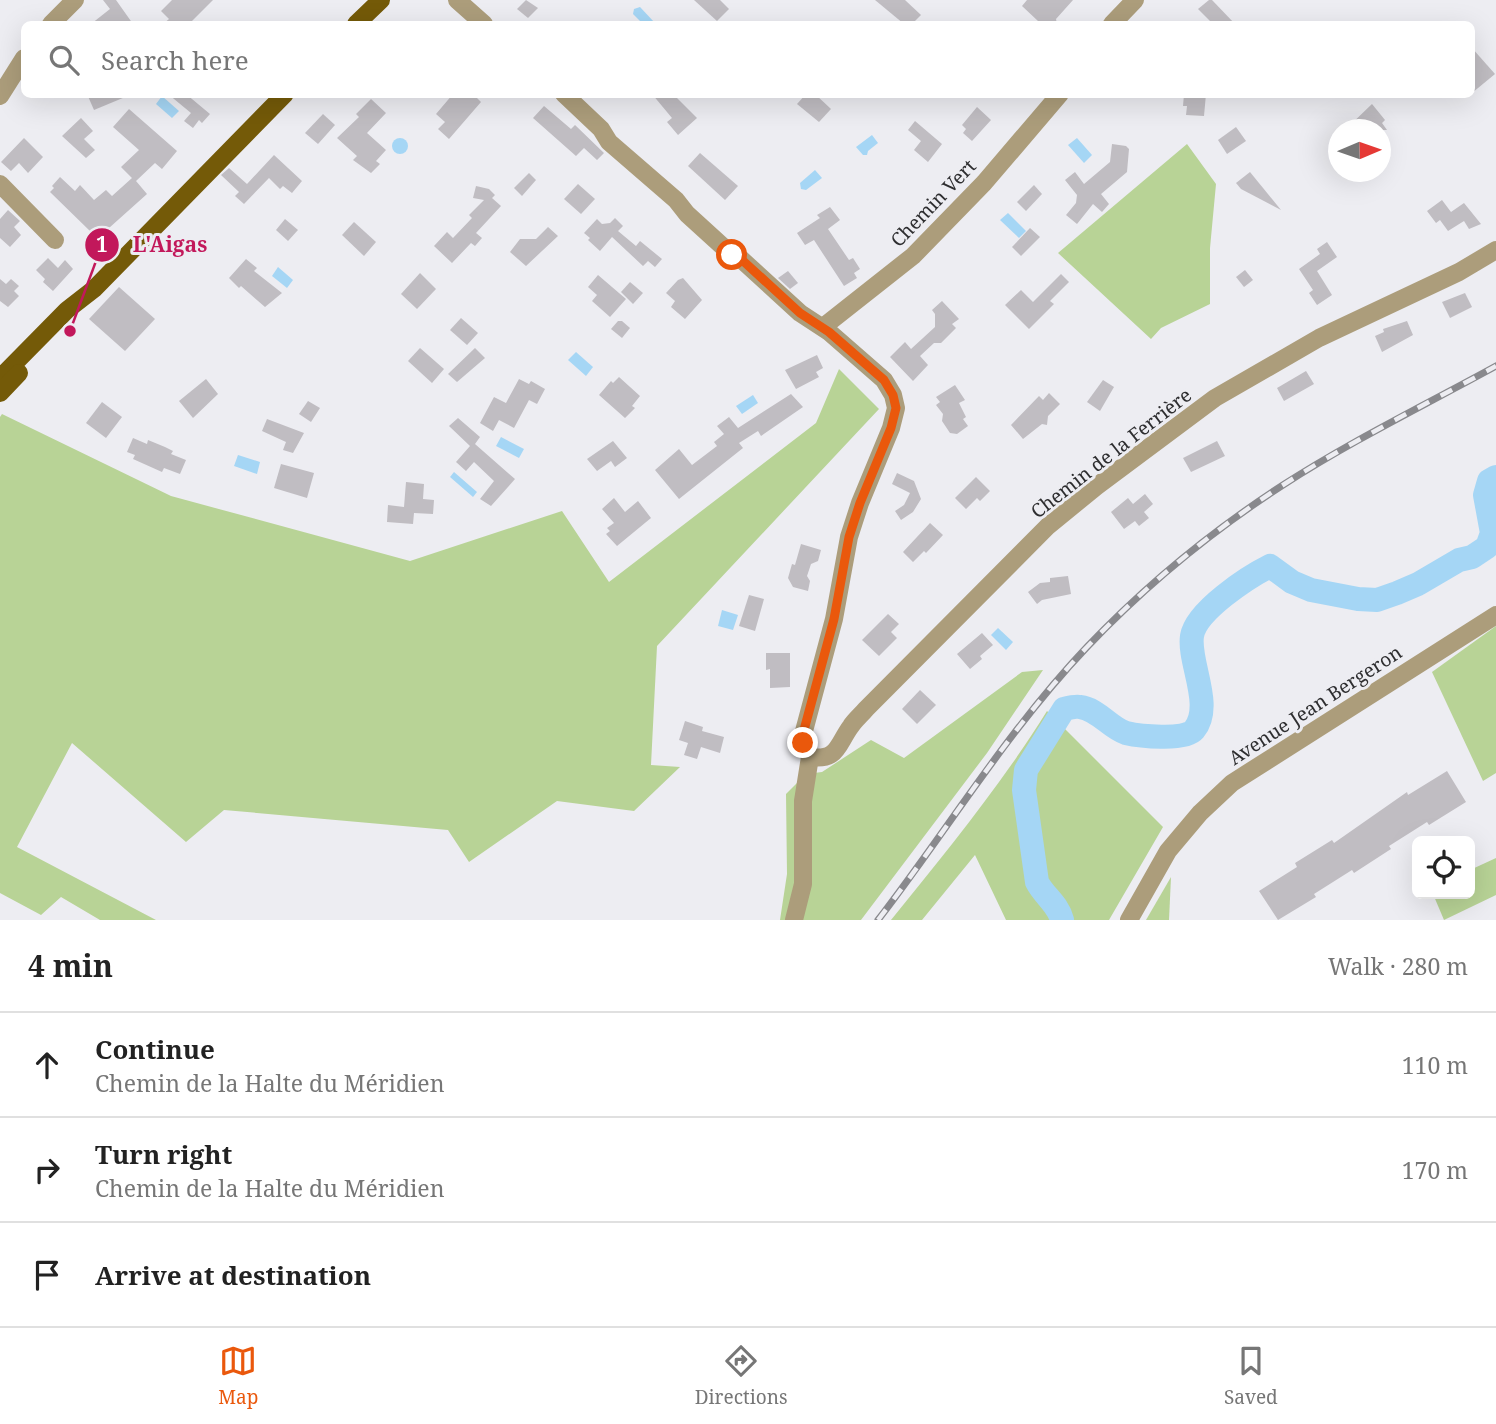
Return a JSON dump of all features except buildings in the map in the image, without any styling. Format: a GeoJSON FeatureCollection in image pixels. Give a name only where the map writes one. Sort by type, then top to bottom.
{"type":"FeatureCollection","features":[{"type":"Feature","properties":{"kind":"main road"},"geometry":{"type":"LineString","coordinates":[[359,21],[381,0]]}},
{"type":"Feature","properties":{"kind":"main road"},"geometry":{"type":"LineString","coordinates":[[0,378],[67,310],[93,289],[281,98]]}},
{"type":"Feature","properties":{"kind":"main road"},"geometry":{"type":"LineString","coordinates":[[0,393],[74,315],[93,289]]}},
{"type":"Feature","properties":{"kind":"street"},"geometry":{"type":"LineString","coordinates":[[62,21],[75,0]]}},
{"type":"Feature","properties":{"kind":"street"},"geometry":{"type":"LineString","coordinates":[[457,0],[481,21]]}},
{"type":"Feature","properties":{"kind":"street"},"geometry":{"type":"LineString","coordinates":[[1114,21],[1135,0]]}},
{"type":"Feature","properties":{"kind":"street"},"geometry":{"type":"LineString","coordinates":[[0,96],[21,63]]}},
{"type":"Feature","properties":{"kind":"street"},"geometry":{"type":"LineString","coordinates":[[568,98],[601,129],[609,142],[676,200],[687,214],[800,313],[823,327],[884,380],[893,395],[896,408],[891,428],[849,537],[834,619],[804,730],[803,743],[810,757],[803,801],[803,884],[794,920]]}},
{"type":"Feature","properties":{"kind":"street","name":"Chemin Vert"},"geometry":{"type":"LineString","coordinates":[[823,327],[913,256],[984,183],[1057,98]]}},
{"type":"Feature","properties":{"kind":"street"},"geometry":{"type":"LineString","coordinates":[[0,184],[55,240]]}},
{"type":"Feature","properties":{"kind":"street","name":"Chemin de la Ferrière"},"geometry":{"type":"LineString","coordinates":[[810,757],[826,758],[833,754],[842,744],[850,727],[866,709],[1048,526],[1215,398],[1296,351],[1459,272],[1496,250]]}},
{"type":"Feature","properties":{"kind":"street","name":"Avenue Jean Bergeron"},"geometry":{"type":"LineString","coordinates":[[1129,920],[1168,851],[1200,813],[1232,783],[1496,615]]}},
{"type":"Feature","properties":{"kind":"green space"},"geometry":{"type":"Polygon","coordinates":[[[1187,144],[1216,184],[1210,248],[1210,304],[1161,328],[1151,339],[1058,253],[1187,144]]]}},
{"type":"Feature","properties":{"kind":"green space"},"geometry":{"type":"Polygon","coordinates":[[[839,369],[879,409],[657,646],[651,765],[680,767],[634,811],[557,801],[469,862],[448,830],[224,810],[186,842],[72,743],[17,847],[156,920],[100,920],[61,897],[41,915],[0,893],[2,414],[171,496],[410,561],[562,511],[609,582],[816,423],[839,369]]]}},
{"type":"Feature","properties":{"kind":"green space"},"geometry":{"type":"Polygon","coordinates":[[[1496,626],[1496,773],[1483,781],[1432,672],[1496,626]]]}},
{"type":"Feature","properties":{"kind":"green space"},"geometry":{"type":"Polygon","coordinates":[[[1043,670],[987,753],[861,920],[780,920],[787,874],[786,794],[806,774],[822,772],[871,740],[904,758],[1022,672],[1043,670]]]}},
{"type":"Feature","properties":{"kind":"green space"},"geometry":{"type":"Polygon","coordinates":[[[1047,711],[1163,827],[1109,920],[1006,920],[975,855],[922,920],[891,920],[992,792],[1047,711]]]}},
{"type":"Feature","properties":{"kind":"green space"},"geometry":{"type":"Polygon","coordinates":[[[1496,858],[1496,895],[1444,920],[1435,899],[1475,899],[1475,868],[1496,858]]]}},
{"type":"Feature","properties":{"kind":"green space"},"geometry":{"type":"Polygon","coordinates":[[[1171,877],[1169,920],[1146,920],[1171,877]]]}},
{"type":"Feature","properties":{"kind":"water"},"geometry":{"type":"Polygon","coordinates":[[[640,7],[653,21],[640,21],[633,14],[634,9],[640,7]]]}},
{"type":"Feature","properties":{"kind":"water"},"geometry":{"type":"Polygon","coordinates":[[[160,98],[164,98],[179,111],[172,118],[156,104],[160,98]]]}},
{"type":"Feature","properties":{"kind":"water"},"geometry":{"type":"Polygon","coordinates":[[[872,135],[878,143],[867,155],[863,155],[856,147],[872,135]]]}},
{"type":"Feature","properties":{"kind":"water"},"geometry":{"type":"Polygon","coordinates":[[[397,138],[403,138],[408,146],[406,152],[397,154],[392,149],[392,143],[397,138]]]}},
{"type":"Feature","properties":{"kind":"water"},"geometry":{"type":"Polygon","coordinates":[[[1077,138],[1092,155],[1084,163],[1068,145],[1077,138]]]}},
{"type":"Feature","properties":{"kind":"water"},"geometry":{"type":"Polygon","coordinates":[[[815,170],[822,178],[806,190],[801,189],[800,183],[815,170]]]}},
{"type":"Feature","properties":{"kind":"water"},"geometry":{"type":"Polygon","coordinates":[[[1008,213],[1026,231],[1019,238],[1000,220],[1008,213]]]}},
{"type":"Feature","properties":{"kind":"water"},"geometry":{"type":"Polygon","coordinates":[[[278,267],[293,280],[287,288],[272,276],[278,267]]]}},
{"type":"Feature","properties":{"kind":"water"},"geometry":{"type":"Polygon","coordinates":[[[576,352],[593,367],[586,376],[568,360],[576,352]]]}},
{"type":"Feature","properties":{"kind":"water"},"geometry":{"type":"Polygon","coordinates":[[[753,395],[758,403],[742,414],[736,406],[753,395]]]}},
{"type":"Feature","properties":{"kind":"water"},"geometry":{"type":"Polygon","coordinates":[[[501,437],[524,449],[519,458],[496,446],[501,437]]]}},
{"type":"Feature","properties":{"kind":"water"},"geometry":{"type":"Polygon","coordinates":[[[238,455],[260,462],[257,474],[234,466],[238,455]]]}},
{"type":"Feature","properties":{"kind":"water"},"geometry":{"type":"Polygon","coordinates":[[[454,472],[477,492],[473,497],[450,477],[454,472]]]}},
{"type":"Feature","properties":{"kind":"water"},"geometry":{"type":"Polygon","coordinates":[[[722,610],[738,615],[733,630],[718,626],[722,610]]]}},
{"type":"Feature","properties":{"kind":"water"},"geometry":{"type":"Polygon","coordinates":[[[998,628],[1013,642],[1006,650],[991,635],[998,628]]]}},
{"type":"Feature","properties":{"kind":"waterway"},"geometry":{"type":"LineString","coordinates":[[1062,920],[1037,882],[1024,790],[1026,770],[1064,709],[1086,708],[1126,733],[1162,737],[1189,733],[1194,730],[1202,709],[1192,636],[1203,616],[1224,596],[1270,566],[1292,582],[1311,590],[1358,599],[1377,600],[1418,584],[1487,547],[1492,533],[1485,495],[1489,481],[1496,477]]}},
{"type":"Feature","properties":{"kind":"railway"},"geometry":{"type":"LineString","coordinates":[[878,920],[979,780],[1058,679],[1109,624],[1156,581],[1205,540],[1283,485],[1362,438],[1496,366]]}},
{"type":"Feature","properties":{"kind":"place","name":"L'Aigas"},"geometry":{"type":"Point","coordinates":[70,331]}},
{"type":"Feature","properties":{"kind":"route"},"geometry":{"type":"LineString","coordinates":[[732,255],[741,259],[800,313],[814,324],[823,327],[884,380],[893,395],[896,408],[891,428],[849,537],[834,619],[813,705],[804,730],[803,743]]}}]}
